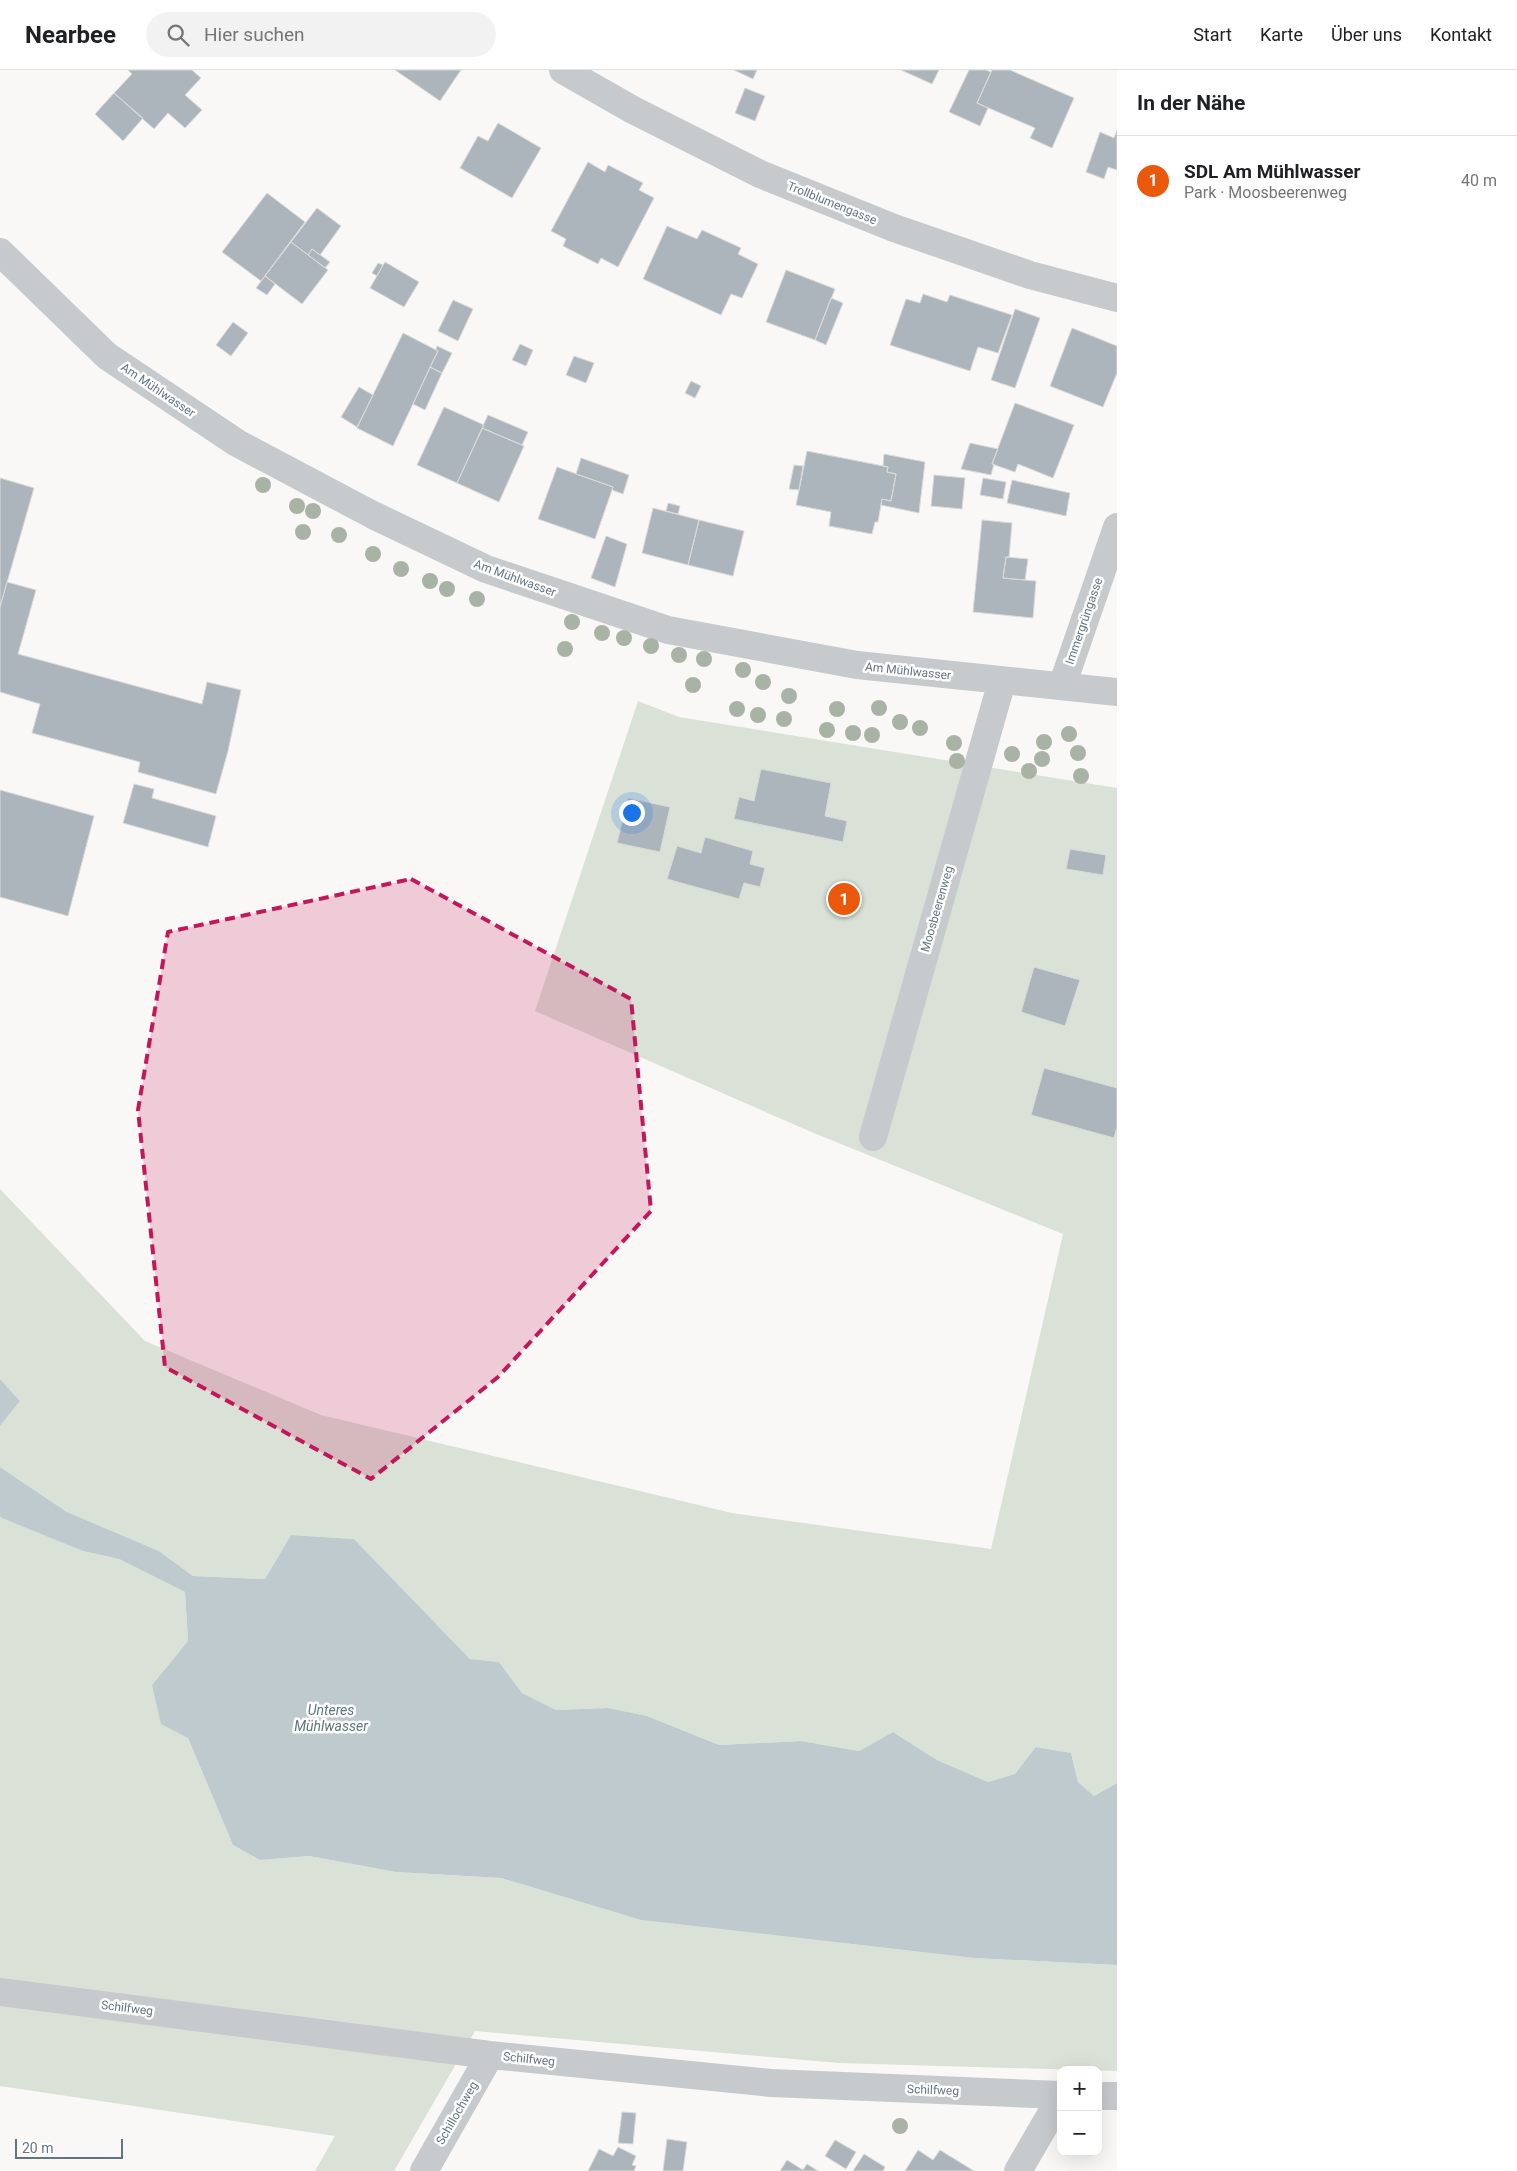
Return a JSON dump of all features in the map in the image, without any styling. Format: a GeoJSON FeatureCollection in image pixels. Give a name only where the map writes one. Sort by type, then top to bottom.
{"type":"FeatureCollection","features":[{"type":"Feature","properties":{"kind":"street","name":"Trollblumengasse"},"geometry":{"type":"LineString","coordinates":[[563,70],[633,110],[760,174],[894,228],[1030,274],[1117,298]]}},
{"type":"Feature","properties":{"kind":"street","name":"Am Mühlwasser"},"geometry":{"type":"LineString","coordinates":[[0,252],[107,356],[229,438],[373,515],[486,569],[668,630],[856,665],[1117,692]]}},
{"type":"Feature","properties":{"kind":"street","name":"Immergrüngasse"},"geometry":{"type":"LineString","coordinates":[[1062,686],[1117,527]]}},
{"type":"Feature","properties":{"kind":"street","name":"Moosbeerenweg"},"geometry":{"type":"LineString","coordinates":[[872,1137],[1002,681]]}},
{"type":"Feature","properties":{"kind":"street","name":"Schilfweg"},"geometry":{"type":"LineString","coordinates":[[0,1992],[490,2055],[771,2083],[1057,2096]]}},
{"type":"Feature","properties":{"kind":"street","name":"Schillochweg"},"geometry":{"type":"LineString","coordinates":[[424,2171],[490,2055]]}},
{"type":"Feature","properties":{"kind":"street"},"geometry":{"type":"LineString","coordinates":[[1102,2096],[1117,2096]]}},
{"type":"Feature","properties":{"kind":"street"},"geometry":{"type":"LineString","coordinates":[[1018,2171],[1057,2103]]}},
{"type":"Feature","properties":{"kind":"highlighted area"},"geometry":{"type":"Polygon","coordinates":[[[411,879],[631,999],[651,1211],[498,1377],[371,1479],[165,1367],[138,1110],[168,932],[411,879]]]}},
{"type":"Feature","properties":{"kind":"shaded area"},"geometry":{"type":"Polygon","coordinates":[[[638,701],[679,717],[1117,788],[1117,1783],[1094,1796],[1078,1782],[1071,1753],[1037,1747],[1015,1774],[988,1782],[937,1760],[893,1732],[859,1751],[801,1741],[719,1745],[647,1716],[608,1708],[556,1710],[522,1693],[499,1662],[470,1659],[354,1539],[291,1535],[265,1579],[193,1576],[159,1551],[67,1512],[0,1467],[0,1426],[20,1401],[0,1379],[0,1189],[145,1341],[321,1415],[732,1513],[991,1549],[1063,1234],[809,1131],[535,1011],[638,701]]]}},
{"type":"Feature","properties":{"kind":"shaded area"},"geometry":{"type":"Polygon","coordinates":[[[0,1516],[83,1551],[119,1559],[185,1592],[188,1641],[152,1685],[188,1738],[233,1845],[260,1860],[309,1856],[396,1872],[501,1878],[641,1920],[974,1958],[1117,1965],[1117,2071],[1102,2071],[1102,2066],[1057,2066],[1057,2069],[839,2063],[475,2031],[394,2171],[315,2171],[335,2136],[0,2086],[0,1516]]]}},
{"type":"Feature","properties":{"kind":"water"},"geometry":{"type":"Polygon","coordinates":[[[0,1379],[20,1401],[0,1426],[0,1379]]]}},
{"type":"Feature","properties":{"kind":"water","name":"Unteres Mühlwasser"},"geometry":{"type":"Polygon","coordinates":[[[0,1467],[67,1512],[159,1551],[193,1576],[265,1579],[291,1535],[354,1539],[470,1659],[499,1662],[522,1693],[556,1710],[608,1708],[647,1716],[719,1745],[801,1741],[859,1751],[893,1732],[937,1760],[988,1782],[1015,1774],[1036,1747],[1071,1753],[1078,1782],[1094,1796],[1117,1783],[1117,1965],[974,1958],[641,1920],[501,1878],[396,1872],[309,1856],[260,1860],[233,1845],[188,1738],[161,1724],[152,1685],[188,1641],[185,1592],[119,1559],[83,1551],[2,1518],[0,1516],[0,1467]]]}},
{"type":"Feature","properties":{"kind":"building"},"geometry":{"type":"Polygon","coordinates":[[[128,70],[192,70],[201,78],[185,95],[202,110],[185,128],[168,113],[154,129],[114,93],[132,74],[128,70]]]}},
{"type":"Feature","properties":{"kind":"building"},"geometry":{"type":"Polygon","coordinates":[[[395,70],[461,70],[440,101],[395,70]]]}},
{"type":"Feature","properties":{"kind":"building"},"geometry":{"type":"Polygon","coordinates":[[[734,70],[757,70],[753,79],[734,70]]]}},
{"type":"Feature","properties":{"kind":"building"},"geometry":{"type":"Polygon","coordinates":[[[901,70],[939,70],[932,84],[901,70]]]}},
{"type":"Feature","properties":{"kind":"building"},"geometry":{"type":"Polygon","coordinates":[[[969,70],[986,70],[991,72],[977,103],[988,108],[980,126],[949,112],[969,70]]]}},
{"type":"Feature","properties":{"kind":"building"},"geometry":{"type":"Polygon","coordinates":[[[992,70],[1010,70],[1074,98],[1052,148],[1030,138],[1035,128],[977,103],[992,70]]]}},
{"type":"Feature","properties":{"kind":"building"},"geometry":{"type":"Polygon","coordinates":[[[745,88],[765,96],[755,121],[735,113],[745,88]]]}},
{"type":"Feature","properties":{"kind":"building"},"geometry":{"type":"Polygon","coordinates":[[[114,93],[143,118],[123,141],[95,114],[114,93]]]}},
{"type":"Feature","properties":{"kind":"building"},"geometry":{"type":"Polygon","coordinates":[[[498,123],[541,148],[512,198],[460,168],[478,136],[488,141],[498,123]]]}},
{"type":"Feature","properties":{"kind":"building"},"geometry":{"type":"Polygon","coordinates":[[[1117,130],[1117,170],[1108,167],[1104,179],[1086,172],[1100,132],[1114,138],[1117,130]]]}},
{"type":"Feature","properties":{"kind":"building"},"geometry":{"type":"Polygon","coordinates":[[[588,162],[605,172],[608,165],[643,183],[639,190],[654,198],[618,267],[601,258],[598,264],[563,246],[566,239],[551,231],[588,162]]]}},
{"type":"Feature","properties":{"kind":"building"},"geometry":{"type":"Polygon","coordinates":[[[267,193],[305,222],[261,281],[222,252],[267,193]]]}},
{"type":"Feature","properties":{"kind":"building"},"geometry":{"type":"Polygon","coordinates":[[[317,208],[341,226],[320,255],[312,249],[308,255],[291,242],[317,208]]]}},
{"type":"Feature","properties":{"kind":"building"},"geometry":{"type":"Polygon","coordinates":[[[667,226],[697,239],[702,230],[741,248],[738,254],[758,264],[742,298],[731,294],[721,315],[643,279],[667,226]]]}},
{"type":"Feature","properties":{"kind":"building"},"geometry":{"type":"Polygon","coordinates":[[[291,242],[328,270],[302,304],[265,276],[291,242]]]}},
{"type":"Feature","properties":{"kind":"building"},"geometry":{"type":"Polygon","coordinates":[[[312,249],[330,262],[325,268],[308,255],[312,249]]]}},
{"type":"Feature","properties":{"kind":"building"},"geometry":{"type":"Polygon","coordinates":[[[385,262],[419,282],[404,307],[370,288],[385,262]]]}},
{"type":"Feature","properties":{"kind":"building"},"geometry":{"type":"Polygon","coordinates":[[[378,263],[383,265],[377,276],[372,273],[378,263]]]}},
{"type":"Feature","properties":{"kind":"building"},"geometry":{"type":"Polygon","coordinates":[[[786,270],[835,289],[815,340],[766,322],[786,270]]]}},
{"type":"Feature","properties":{"kind":"building"},"geometry":{"type":"Polygon","coordinates":[[[265,276],[275,284],[267,295],[256,288],[265,276]]]}},
{"type":"Feature","properties":{"kind":"building"},"geometry":{"type":"Polygon","coordinates":[[[923,294],[947,302],[950,295],[1012,315],[998,353],[978,347],[970,371],[890,345],[906,299],[920,303],[923,294]]]}},
{"type":"Feature","properties":{"kind":"building"},"geometry":{"type":"Polygon","coordinates":[[[831,298],[843,303],[826,345],[815,340],[831,298]]]}},
{"type":"Feature","properties":{"kind":"building"},"geometry":{"type":"Polygon","coordinates":[[[453,300],[473,309],[458,341],[438,331],[453,300]]]}},
{"type":"Feature","properties":{"kind":"building"},"geometry":{"type":"Polygon","coordinates":[[[1015,309],[1040,318],[1015,388],[991,380],[1015,309]]]}},
{"type":"Feature","properties":{"kind":"building"},"geometry":{"type":"Polygon","coordinates":[[[233,322],[248,333],[231,356],[216,345],[233,322]]]}},
{"type":"Feature","properties":{"kind":"building"},"geometry":{"type":"Polygon","coordinates":[[[1072,328],[1117,346],[1117,373],[1103,407],[1050,386],[1072,328]]]}},
{"type":"Feature","properties":{"kind":"building"},"geometry":{"type":"Polygon","coordinates":[[[403,333],[438,351],[393,446],[357,428],[403,333]]]}},
{"type":"Feature","properties":{"kind":"building"},"geometry":{"type":"Polygon","coordinates":[[[520,344],[533,350],[526,366],[512,360],[520,344]]]}},
{"type":"Feature","properties":{"kind":"building"},"geometry":{"type":"Polygon","coordinates":[[[437,346],[452,353],[442,373],[430,367],[438,351],[436,349],[437,346]]]}},
{"type":"Feature","properties":{"kind":"building"},"geometry":{"type":"Polygon","coordinates":[[[574,356],[594,363],[586,383],[566,375],[574,356]]]}},
{"type":"Feature","properties":{"kind":"building"},"geometry":{"type":"Polygon","coordinates":[[[430,367],[442,373],[425,410],[413,404],[430,367]]]}},
{"type":"Feature","properties":{"kind":"building"},"geometry":{"type":"Polygon","coordinates":[[[691,381],[701,386],[695,398],[685,393],[691,381]]]}},
{"type":"Feature","properties":{"kind":"building"},"geometry":{"type":"Polygon","coordinates":[[[359,387],[373,395],[357,427],[341,417],[359,387]]]}},
{"type":"Feature","properties":{"kind":"building"},"geometry":{"type":"Polygon","coordinates":[[[1015,403],[1074,425],[1053,478],[1018,464],[1015,472],[992,464],[1015,403]]]}},
{"type":"Feature","properties":{"kind":"building"},"geometry":{"type":"Polygon","coordinates":[[[444,407],[484,425],[457,483],[417,465],[444,407]]]}},
{"type":"Feature","properties":{"kind":"building"},"geometry":{"type":"Polygon","coordinates":[[[488,415],[528,432],[522,445],[482,428],[488,415]]]}},
{"type":"Feature","properties":{"kind":"building"},"geometry":{"type":"Polygon","coordinates":[[[482,428],[524,446],[499,502],[457,483],[482,428]]]}},
{"type":"Feature","properties":{"kind":"building"},"geometry":{"type":"Polygon","coordinates":[[[970,443],[998,449],[992,464],[994,464],[991,475],[961,469],[970,443]]]}},
{"type":"Feature","properties":{"kind":"building"},"geometry":{"type":"Polygon","coordinates":[[[807,451],[888,467],[887,472],[896,474],[891,501],[882,499],[878,522],[875,522],[872,534],[829,526],[831,512],[796,505],[807,451]]]}},
{"type":"Feature","properties":{"kind":"building"},"geometry":{"type":"Polygon","coordinates":[[[884,454],[925,462],[919,513],[881,505],[882,499],[891,501],[896,474],[887,472],[888,467],[883,466],[884,454]]]}},
{"type":"Feature","properties":{"kind":"building"},"geometry":{"type":"Polygon","coordinates":[[[581,458],[629,475],[623,494],[612,490],[613,487],[576,474],[581,458]]]}},
{"type":"Feature","properties":{"kind":"building"},"geometry":{"type":"Polygon","coordinates":[[[794,465],[803,466],[799,490],[789,489],[794,465]]]}},
{"type":"Feature","properties":{"kind":"building"},"geometry":{"type":"Polygon","coordinates":[[[557,467],[613,487],[595,539],[538,519],[557,467]]]}},
{"type":"Feature","properties":{"kind":"building"},"geometry":{"type":"Polygon","coordinates":[[[934,475],[965,478],[962,509],[931,506],[934,475]]]}},
{"type":"Feature","properties":{"kind":"building"},"geometry":{"type":"Polygon","coordinates":[[[0,478],[34,488],[0,607],[0,478]]]}},
{"type":"Feature","properties":{"kind":"building"},"geometry":{"type":"Polygon","coordinates":[[[983,478],[1006,482],[1003,499],[980,495],[983,478]]]}},
{"type":"Feature","properties":{"kind":"building"},"geometry":{"type":"Polygon","coordinates":[[[1012,480],[1070,493],[1066,516],[1007,503],[1012,480]]]}},
{"type":"Feature","properties":{"kind":"building"},"geometry":{"type":"Polygon","coordinates":[[[668,503],[680,506],[678,514],[666,511],[668,503]]]}},
{"type":"Feature","properties":{"kind":"building"},"geometry":{"type":"Polygon","coordinates":[[[653,508],[699,520],[688,565],[642,553],[653,508]]]}},
{"type":"Feature","properties":{"kind":"building"},"geometry":{"type":"Polygon","coordinates":[[[699,520],[744,531],[733,576],[688,565],[699,520]]]}},
{"type":"Feature","properties":{"kind":"building"},"geometry":{"type":"Polygon","coordinates":[[[982,520],[1012,523],[1009,557],[1006,557],[1003,578],[1036,581],[1033,618],[973,612],[982,520]]]}},
{"type":"Feature","properties":{"kind":"building"},"geometry":{"type":"Polygon","coordinates":[[[606,536],[627,544],[615,587],[591,578],[606,536]]]}},
{"type":"Feature","properties":{"kind":"building"},"geometry":{"type":"Polygon","coordinates":[[[1006,557],[1028,559],[1025,580],[1003,578],[1006,557]]]}},
{"type":"Feature","properties":{"kind":"building"},"geometry":{"type":"Polygon","coordinates":[[[7,582],[36,590],[18,654],[202,704],[207,682],[241,690],[228,751],[216,794],[138,772],[140,762],[32,733],[40,704],[0,692],[0,607],[7,582]]]}},
{"type":"Feature","properties":{"kind":"building"},"geometry":{"type":"Polygon","coordinates":[[[761,769],[831,783],[825,816],[847,821],[843,842],[734,819],[739,797],[754,801],[761,769]]]}},
{"type":"Feature","properties":{"kind":"building"},"geometry":{"type":"Polygon","coordinates":[[[134,784],[154,789],[152,798],[216,816],[208,847],[123,823],[134,784]]]}},
{"type":"Feature","properties":{"kind":"building"},"geometry":{"type":"Polygon","coordinates":[[[0,790],[94,816],[68,916],[0,897],[0,790]]]}},
{"type":"Feature","properties":{"kind":"building"},"geometry":{"type":"Polygon","coordinates":[[[628,798],[670,807],[660,852],[617,843],[628,798]]]}},
{"type":"Feature","properties":{"kind":"building"},"geometry":{"type":"Polygon","coordinates":[[[705,837],[753,851],[750,864],[765,868],[760,887],[744,883],[739,899],[667,879],[677,846],[701,853],[705,837]]]}},
{"type":"Feature","properties":{"kind":"building"},"geometry":{"type":"Polygon","coordinates":[[[1070,849],[1106,855],[1103,875],[1066,869],[1070,849]]]}},
{"type":"Feature","properties":{"kind":"building"},"geometry":{"type":"Polygon","coordinates":[[[1034,967],[1080,980],[1065,1026],[1021,1012],[1034,967]]]}},
{"type":"Feature","properties":{"kind":"building"},"geometry":{"type":"Polygon","coordinates":[[[1044,1068],[1117,1088],[1117,1127],[1114,1138],[1031,1115],[1044,1068]]]}},
{"type":"Feature","properties":{"kind":"building"},"geometry":{"type":"Polygon","coordinates":[[[622,2112],[636,2113],[633,2144],[618,2143],[622,2112]]]}},
{"type":"Feature","properties":{"kind":"building"},"geometry":{"type":"Polygon","coordinates":[[[667,2139],[687,2142],[683,2171],[663,2171],[667,2139]]]}},
{"type":"Feature","properties":{"kind":"building"},"geometry":{"type":"Polygon","coordinates":[[[835,2140],[856,2152],[846,2169],[825,2156],[835,2140]]]}},
{"type":"Feature","properties":{"kind":"building"},"geometry":{"type":"Polygon","coordinates":[[[618,2147],[636,2156],[632,2165],[636,2166],[634,2171],[588,2171],[599,2149],[613,2156],[618,2147]]]}},
{"type":"Feature","properties":{"kind":"building"},"geometry":{"type":"Polygon","coordinates":[[[918,2150],[933,2160],[940,2150],[974,2171],[905,2171],[918,2150]]]}},
{"type":"Feature","properties":{"kind":"building"},"geometry":{"type":"Polygon","coordinates":[[[864,2154],[885,2167],[883,2171],[853,2171],[864,2154]]]}},
{"type":"Feature","properties":{"kind":"building"},"geometry":{"type":"Polygon","coordinates":[[[787,2160],[803,2170],[807,2164],[818,2171],[780,2171],[787,2160]]]}},
{"type":"Feature","properties":{"kind":"place","name":"SDL Am Mühlwasser"},"geometry":{"type":"Point","coordinates":[844,899]}}]}
